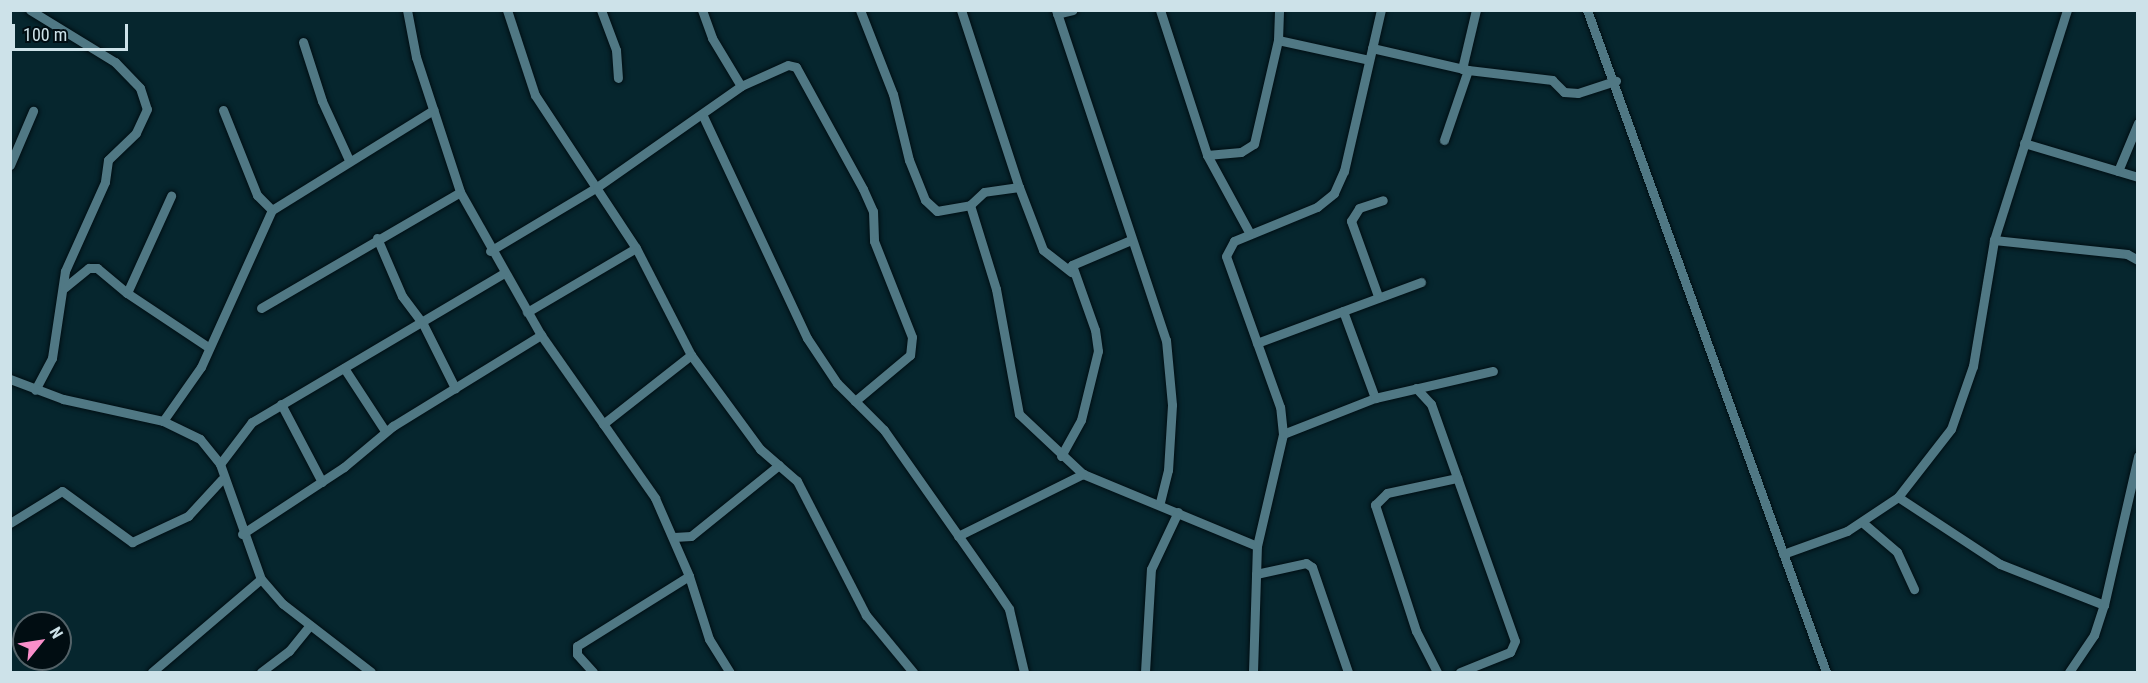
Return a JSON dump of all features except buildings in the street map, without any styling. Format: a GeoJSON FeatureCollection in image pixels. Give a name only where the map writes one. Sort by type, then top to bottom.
{"type":"FeatureCollection","features":[{"type":"Feature","properties":{"kind":"street"},"geometry":{"type":"LineString","coordinates":[[30,10],[115,62],[141,88],[147,109],[136,133],[108,160],[105,182],[65,271],[52,358],[35,390]]}},
{"type":"Feature","properties":{"kind":"street"},"geometry":{"type":"LineString","coordinates":[[407,10],[433,110],[460,192],[490,250],[541,335],[655,498],[674,537],[689,576],[709,639],[730,672]]}},
{"type":"Feature","properties":{"kind":"street"},"geometry":{"type":"LineString","coordinates":[[507,10],[535,95],[636,248],[692,356],[726,408],[796,481],[866,615],[913,672]]}},
{"type":"Feature","properties":{"kind":"street"},"geometry":{"type":"LineString","coordinates":[[601,10],[616,50],[618,78]]}},
{"type":"Feature","properties":{"kind":"street"},"geometry":{"type":"LineString","coordinates":[[702,10],[712,38],[741,86]]}},
{"type":"Feature","properties":{"kind":"street"},"geometry":{"type":"LineString","coordinates":[[861,10],[893,94],[909,160],[925,200],[937,211],[970,205],[984,192],[1019,187]]}},
{"type":"Feature","properties":{"kind":"street"},"geometry":{"type":"LineString","coordinates":[[961,10],[1019,187],[1043,250],[1071,272],[1095,330],[1098,351],[1081,420],[1061,456]]}},
{"type":"Feature","properties":{"kind":"street"},"geometry":{"type":"LineString","coordinates":[[1073,10],[1056,12],[1131,240],[1153,290],[1166,340],[1172,405],[1168,470],[1160,503]]}},
{"type":"Feature","properties":{"kind":"street"},"geometry":{"type":"LineString","coordinates":[[1160,10],[1207,155],[1250,234]]}},
{"type":"Feature","properties":{"kind":"street"},"geometry":{"type":"LineString","coordinates":[[1207,155],[1241,152],[1254,144],[1278,40],[1279,10]]}},
{"type":"Feature","properties":{"kind":"street"},"geometry":{"type":"LineString","coordinates":[[1253,672],[1257,546],[1283,434],[1280,407],[1226,256],[1234,241],[1317,207],[1334,193],[1344,171],[1381,10]]}},
{"type":"Feature","properties":{"kind":"street"},"geometry":{"type":"LineString","coordinates":[[1444,140],[1465,69],[1476,10]]}},
{"type":"Feature","properties":{"kind":"street"},"geometry":{"type":"LineString","coordinates":[[1587,10],[1616,81],[1675,264],[1826,672]]}},
{"type":"Feature","properties":{"kind":"street"},"geometry":{"type":"LineString","coordinates":[[1783,554],[1862,522],[1898,497],[1951,429],[1963,400],[1987,300],[1994,240],[2067,10]]}},
{"type":"Feature","properties":{"kind":"street"},"geometry":{"type":"LineString","coordinates":[[1278,40],[1369,60]]}},
{"type":"Feature","properties":{"kind":"street"},"geometry":{"type":"LineString","coordinates":[[303,42],[322,101],[349,160]]}},
{"type":"Feature","properties":{"kind":"street"},"geometry":{"type":"LineString","coordinates":[[1372,48],[1465,69],[1552,80],[1564,92],[1578,93],[1616,81]]}},
{"type":"Feature","properties":{"kind":"street"},"geometry":{"type":"LineString","coordinates":[[490,250],[597,187],[703,116],[741,86],[789,65],[796,67],[873,211],[874,241],[912,337],[912,349],[855,401]]}},
{"type":"Feature","properties":{"kind":"street"},"geometry":{"type":"LineString","coordinates":[[223,110],[257,195],[272,210]]}},
{"type":"Feature","properties":{"kind":"street"},"geometry":{"type":"LineString","coordinates":[[163,421],[201,367],[208,347],[272,210],[349,160],[433,110]]}},
{"type":"Feature","properties":{"kind":"street"},"geometry":{"type":"LineString","coordinates":[[10,165],[33,111]]}},
{"type":"Feature","properties":{"kind":"street"},"geometry":{"type":"LineString","coordinates":[[703,116],[807,338],[855,401],[884,430],[1009,609],[1024,672]]}},
{"type":"Feature","properties":{"kind":"street"},"geometry":{"type":"LineString","coordinates":[[2118,171],[2138,123]]}},
{"type":"Feature","properties":{"kind":"street"},"geometry":{"type":"LineString","coordinates":[[2024,143],[2138,177]]}},
{"type":"Feature","properties":{"kind":"street"},"geometry":{"type":"LineString","coordinates":[[261,308],[377,238],[460,192]]}},
{"type":"Feature","properties":{"kind":"street"},"geometry":{"type":"LineString","coordinates":[[127,293],[171,196]]}},
{"type":"Feature","properties":{"kind":"street"},"geometry":{"type":"LineString","coordinates":[[1378,296],[1351,221],[1359,208],[1383,200]]}},
{"type":"Feature","properties":{"kind":"street"},"geometry":{"type":"LineString","coordinates":[[970,205],[996,289],[1019,414],[1061,456],[1083,474],[1160,503],[1257,546]]}},
{"type":"Feature","properties":{"kind":"street"},"geometry":{"type":"LineString","coordinates":[[377,238],[402,296],[423,324],[456,388]]}},
{"type":"Feature","properties":{"kind":"street"},"geometry":{"type":"LineString","coordinates":[[1071,272],[1078,261],[1131,240]]}},
{"type":"Feature","properties":{"kind":"street"},"geometry":{"type":"LineString","coordinates":[[1994,240],[2127,254],[2138,260]]}},
{"type":"Feature","properties":{"kind":"street"},"geometry":{"type":"LineString","coordinates":[[527,312],[636,248]]}},
{"type":"Feature","properties":{"kind":"street"},"geometry":{"type":"LineString","coordinates":[[64,288],[89,268],[97,268],[127,293],[208,347]]}},
{"type":"Feature","properties":{"kind":"street"},"geometry":{"type":"LineString","coordinates":[[220,464],[252,422],[423,324],[504,273]]}},
{"type":"Feature","properties":{"kind":"street"},"geometry":{"type":"LineString","coordinates":[[1257,343],[1378,296],[1421,282]]}},
{"type":"Feature","properties":{"kind":"street"},"geometry":{"type":"LineString","coordinates":[[1343,311],[1375,398]]}},
{"type":"Feature","properties":{"kind":"street"},"geometry":{"type":"LineString","coordinates":[[242,534],[322,482],[385,431],[541,335]]}},
{"type":"Feature","properties":{"kind":"street"},"geometry":{"type":"LineString","coordinates":[[603,424],[692,356]]}},
{"type":"Feature","properties":{"kind":"street"},"geometry":{"type":"LineString","coordinates":[[344,368],[385,431]]}},
{"type":"Feature","properties":{"kind":"street"},"geometry":{"type":"LineString","coordinates":[[1283,434],[1375,398],[1493,371]]}},
{"type":"Feature","properties":{"kind":"street"},"geometry":{"type":"LineString","coordinates":[[10,379],[35,390],[163,421],[200,440],[220,464],[222,479],[261,579],[310,625],[371,672]]}},
{"type":"Feature","properties":{"kind":"street"},"geometry":{"type":"LineString","coordinates":[[1416,388],[1431,404],[1515,641],[1510,652],[1460,672]]}},
{"type":"Feature","properties":{"kind":"street"},"geometry":{"type":"LineString","coordinates":[[281,404],[322,482]]}},
{"type":"Feature","properties":{"kind":"street"},"geometry":{"type":"LineString","coordinates":[[2069,672],[2094,635],[2104,605],[2134,484],[2138,456]]}},
{"type":"Feature","properties":{"kind":"street"},"geometry":{"type":"LineString","coordinates":[[674,537],[691,536],[779,465]]}},
{"type":"Feature","properties":{"kind":"street"},"geometry":{"type":"LineString","coordinates":[[958,536],[1083,474]]}},
{"type":"Feature","properties":{"kind":"street"},"geometry":{"type":"LineString","coordinates":[[1437,672],[1416,631],[1375,505],[1387,493],[1457,478]]}},
{"type":"Feature","properties":{"kind":"street"},"geometry":{"type":"LineString","coordinates":[[10,523],[62,491],[132,542],[188,516],[222,479]]}},
{"type":"Feature","properties":{"kind":"street"},"geometry":{"type":"LineString","coordinates":[[1898,497],[2000,564],[2104,605]]}},
{"type":"Feature","properties":{"kind":"street"},"geometry":{"type":"LineString","coordinates":[[1145,672],[1151,569],[1178,512]]}},
{"type":"Feature","properties":{"kind":"street"},"geometry":{"type":"LineString","coordinates":[[1862,522],[1897,552],[1914,589]]}},
{"type":"Feature","properties":{"kind":"street"},"geometry":{"type":"LineString","coordinates":[[1256,574],[1306,563],[1312,567],[1348,672]]}},
{"type":"Feature","properties":{"kind":"street"},"geometry":{"type":"LineString","coordinates":[[592,672],[577,654],[577,646],[689,576]]}},
{"type":"Feature","properties":{"kind":"street"},"geometry":{"type":"LineString","coordinates":[[152,672],[261,579]]}},
{"type":"Feature","properties":{"kind":"street"},"geometry":{"type":"LineString","coordinates":[[261,672],[289,651],[310,625]]}}]}
